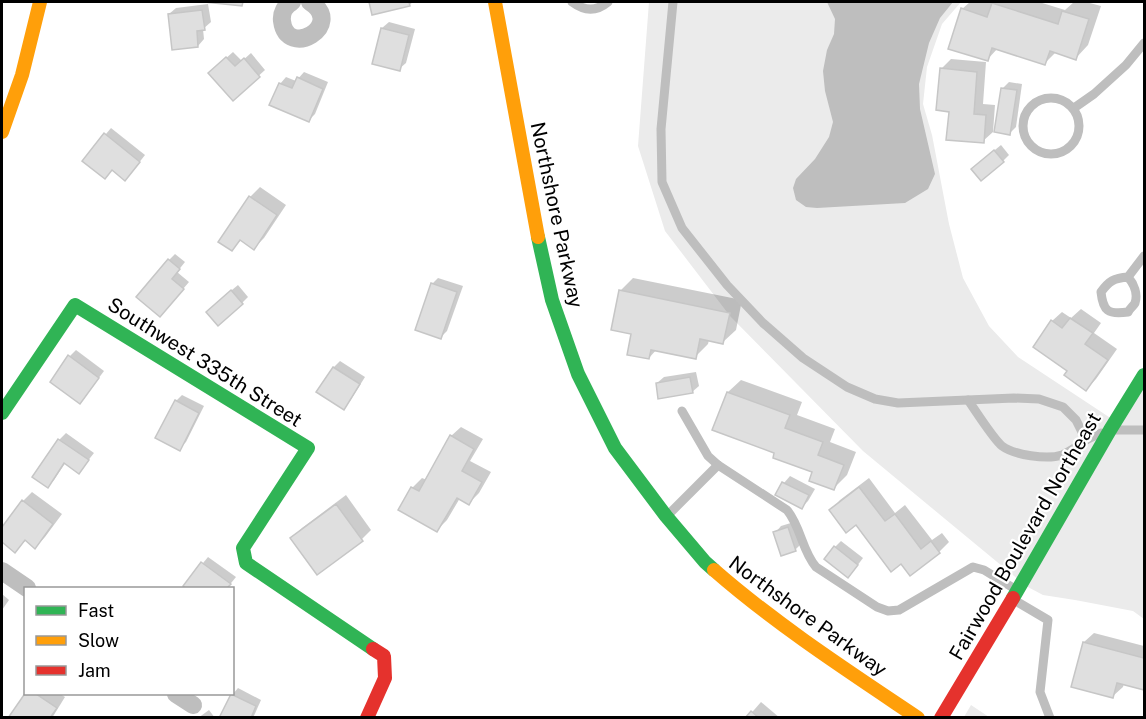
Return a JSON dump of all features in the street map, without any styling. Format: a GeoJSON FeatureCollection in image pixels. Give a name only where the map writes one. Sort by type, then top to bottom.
{"type":"FeatureCollection","features":[{"type":"Feature","properties":{"kind":"street"},"geometry":{"type":"LineString","coordinates":[[2,131],[22,75],[40,2]]}},
{"type":"Feature","properties":{"kind":"street"},"geometry":{"type":"LineString","coordinates":[[292,2],[283,11],[282,24],[290,35],[303,39],[315,33],[321,20],[317,7],[310,2]]}},
{"type":"Feature","properties":{"kind":"street","name":"Northshore Parkway"},"geometry":{"type":"LineString","coordinates":[[495,2],[534,216],[552,300],[578,374],[615,448],[666,516],[705,562],[745,597],[802,640],[918,717]]}},
{"type":"Feature","properties":{"kind":"street","name":"Southwest 335th Street"},"geometry":{"type":"LineString","coordinates":[[2,413],[75,305],[308,448],[243,548],[246,563],[384,656],[385,678],[367,717]]}},
{"type":"Feature","properties":{"kind":"street","name":"Fairwood Boulevard Northeast"},"geometry":{"type":"LineString","coordinates":[[941,717],[1144,375]]}},
{"type":"Feature","properties":{"kind":"street"},"geometry":{"type":"LineString","coordinates":[[2,571],[26,587]]}},
{"type":"Feature","properties":{"kind":"street"},"geometry":{"type":"LineString","coordinates":[[179,695],[193,705]]}},
{"type":"Feature","properties":{"kind":"lane"},"geometry":{"type":"LineString","coordinates":[[572,2],[588,9],[597,9],[608,2]]}},
{"type":"Feature","properties":{"kind":"lane"},"geometry":{"type":"LineString","coordinates":[[673,2],[661,129],[662,182],[682,228],[727,285],[763,323],[803,358],[847,387],[875,399],[898,403],[1039,399],[1064,407],[1076,420],[1086,440]]}},
{"type":"Feature","properties":{"kind":"lane"},"geometry":{"type":"LineString","coordinates":[[1074,108],[1094,94],[1126,65],[1144,43]]}},
{"type":"Feature","properties":{"kind":"lane"},"geometry":{"type":"LineString","coordinates":[[1047,97],[1062,99],[1074,108],[1079,122],[1077,137],[1068,149],[1054,154],[1039,152],[1028,143],[1022,129],[1024,114],[1034,102],[1047,97]]}},
{"type":"Feature","properties":{"kind":"lane"},"geometry":{"type":"LineString","coordinates":[[1128,277],[1134,284],[1135,304],[1128,312],[1116,314],[1108,311],[1102,303],[1101,292],[1107,284],[1118,278],[1128,277],[1144,256]]}},
{"type":"Feature","properties":{"kind":"lane"},"geometry":{"type":"LineString","coordinates":[[968,400],[1001,446],[1030,455],[1047,457],[1062,455],[1086,440],[1110,430],[1144,430]]}},
{"type":"Feature","properties":{"kind":"lane"},"geometry":{"type":"LineString","coordinates":[[682,411],[708,456],[787,510],[794,518],[809,559],[816,567],[876,607],[899,610],[973,567],[984,570],[1048,620],[1040,692],[1050,717]]}},
{"type":"Feature","properties":{"kind":"lane"},"geometry":{"type":"LineString","coordinates":[[666,516],[718,465]]}},
{"type":"Feature","properties":{"kind":"shaded area"},"geometry":{"type":"Polygon","coordinates":[[[649,2],[961,2],[942,24],[927,67],[923,104],[932,135],[949,224],[963,278],[989,326],[1018,357],[1115,421],[1144,375],[1144,619],[1133,611],[1043,595],[1026,586],[863,451],[730,316],[665,231],[638,146],[649,2]]]}},
{"type":"Feature","properties":{"kind":"shaded area"},"geometry":{"type":"Polygon","coordinates":[[[827,2],[953,2],[940,18],[929,43],[919,84],[920,109],[935,174],[928,189],[905,203],[817,208],[806,207],[796,200],[793,188],[796,179],[815,159],[829,137],[833,122],[825,91],[823,71],[827,50],[834,34],[835,19],[827,2]]]}},
{"type":"Feature","properties":{"kind":"shaded area"},"geometry":{"type":"Polygon","coordinates":[[[971,705],[989,717],[964,717],[971,705]]]}},
{"type":"Feature","properties":{"kind":"building"},"geometry":{"type":"Polygon","coordinates":[[[204,2],[243,2],[242,6],[204,2]]]}},
{"type":"Feature","properties":{"kind":"building"},"geometry":{"type":"Polygon","coordinates":[[[369,2],[409,2],[410,6],[372,15],[369,2]]]}},
{"type":"Feature","properties":{"kind":"building"},"geometry":{"type":"Polygon","coordinates":[[[992,3],[1058,24],[1062,11],[1089,19],[1076,60],[1050,51],[1045,65],[992,48],[988,61],[948,49],[961,8],[987,17],[992,3]]]}},
{"type":"Feature","properties":{"kind":"building"},"geometry":{"type":"Polygon","coordinates":[[[202,10],[205,30],[197,31],[198,47],[172,50],[168,14],[202,10]]]}},
{"type":"Feature","properties":{"kind":"building"},"geometry":{"type":"Polygon","coordinates":[[[381,28],[409,35],[400,71],[372,64],[381,28]]]}},
{"type":"Feature","properties":{"kind":"building"},"geometry":{"type":"Polygon","coordinates":[[[226,57],[235,66],[244,58],[260,77],[233,101],[208,73],[226,57]]]}},
{"type":"Feature","properties":{"kind":"building"},"geometry":{"type":"Polygon","coordinates":[[[940,68],[977,72],[974,114],[986,115],[984,143],[946,140],[949,112],[936,110],[940,68]]]}},
{"type":"Feature","properties":{"kind":"building"},"geometry":{"type":"Polygon","coordinates":[[[297,77],[323,89],[309,122],[269,105],[279,83],[292,88],[297,77]]]}},
{"type":"Feature","properties":{"kind":"building"},"geometry":{"type":"Polygon","coordinates":[[[1001,88],[1017,90],[1010,135],[994,132],[1001,88]]]}},
{"type":"Feature","properties":{"kind":"building"},"geometry":{"type":"Polygon","coordinates":[[[104,133],[140,162],[125,181],[112,170],[105,179],[82,161],[104,133]]]}},
{"type":"Feature","properties":{"kind":"building"},"geometry":{"type":"Polygon","coordinates":[[[994,150],[1004,162],[981,181],[971,169],[994,150]]]}},
{"type":"Feature","properties":{"kind":"building"},"geometry":{"type":"Polygon","coordinates":[[[249,196],[277,215],[254,250],[240,240],[232,251],[218,242],[249,196]]]}},
{"type":"Feature","properties":{"kind":"building"},"geometry":{"type":"Polygon","coordinates":[[[168,259],[180,269],[172,279],[184,289],[160,317],[136,297],[168,259]]]}},
{"type":"Feature","properties":{"kind":"building"},"geometry":{"type":"Polygon","coordinates":[[[431,283],[457,292],[441,339],[415,330],[431,283]]]}},
{"type":"Feature","properties":{"kind":"building"},"geometry":{"type":"Polygon","coordinates":[[[231,290],[243,304],[218,326],[206,312],[231,290]]]}},
{"type":"Feature","properties":{"kind":"building"},"geometry":{"type":"Polygon","coordinates":[[[619,290],[730,313],[723,344],[700,339],[696,359],[651,350],[649,359],[627,355],[631,334],[611,330],[619,290]]]}},
{"type":"Feature","properties":{"kind":"building"},"geometry":{"type":"Polygon","coordinates":[[[1070,318],[1093,333],[1085,344],[1108,360],[1086,391],[1064,375],[1067,371],[1033,347],[1051,320],[1062,328],[1070,318]]]}},
{"type":"Feature","properties":{"kind":"building"},"geometry":{"type":"Polygon","coordinates":[[[68,355],[99,378],[80,404],[50,382],[68,355]]]}},
{"type":"Feature","properties":{"kind":"building"},"geometry":{"type":"Polygon","coordinates":[[[333,367],[360,384],[344,410],[316,392],[333,367]]]}},
{"type":"Feature","properties":{"kind":"building"},"geometry":{"type":"Polygon","coordinates":[[[690,377],[693,393],[658,399],[656,383],[690,377]]]}},
{"type":"Feature","properties":{"kind":"building"},"geometry":{"type":"Polygon","coordinates":[[[727,392],[790,415],[785,428],[823,442],[818,455],[844,465],[834,490],[809,481],[812,472],[773,458],[774,453],[712,430],[727,392]]]}},
{"type":"Feature","properties":{"kind":"building"},"geometry":{"type":"Polygon","coordinates":[[[175,400],[199,413],[180,451],[155,438],[175,400]]]}},
{"type":"Feature","properties":{"kind":"building"},"geometry":{"type":"Polygon","coordinates":[[[450,435],[474,449],[462,471],[482,482],[469,505],[457,498],[437,532],[398,510],[411,487],[419,491],[450,435]]]}},
{"type":"Feature","properties":{"kind":"building"},"geometry":{"type":"Polygon","coordinates":[[[58,439],[89,460],[79,474],[64,463],[48,488],[32,477],[58,439]]]}},
{"type":"Feature","properties":{"kind":"building"},"geometry":{"type":"Polygon","coordinates":[[[782,482],[809,495],[802,509],[775,495],[782,482]]]}},
{"type":"Feature","properties":{"kind":"building"},"geometry":{"type":"Polygon","coordinates":[[[859,487],[885,521],[895,514],[921,549],[931,541],[940,553],[910,576],[901,564],[891,572],[856,525],[846,533],[829,510],[859,487]]]}},
{"type":"Feature","properties":{"kind":"building"},"geometry":{"type":"Polygon","coordinates":[[[22,500],[53,524],[35,549],[25,540],[15,553],[2,542],[2,527],[22,500]]]}},
{"type":"Feature","properties":{"kind":"building"},"geometry":{"type":"Polygon","coordinates":[[[336,504],[363,541],[317,575],[290,538],[336,504]]]}},
{"type":"Feature","properties":{"kind":"building"},"geometry":{"type":"Polygon","coordinates":[[[788,527],[796,551],[781,556],[773,532],[788,527]]]}},
{"type":"Feature","properties":{"kind":"building"},"geometry":{"type":"Polygon","coordinates":[[[834,546],[858,565],[848,578],[824,559],[834,546]]]}},
{"type":"Feature","properties":{"kind":"building"},"geometry":{"type":"Polygon","coordinates":[[[201,562],[231,584],[228,587],[183,586],[201,562]]]}},
{"type":"Feature","properties":{"kind":"building"},"geometry":{"type":"Polygon","coordinates":[[[1083,642],[1144,658],[1144,690],[1117,683],[1113,698],[1071,687],[1083,642]]]}},
{"type":"Feature","properties":{"kind":"building"},"geometry":{"type":"Polygon","coordinates":[[[24,695],[38,695],[57,708],[50,718],[8,718],[24,695]]]}},
{"type":"Feature","properties":{"kind":"building"},"geometry":{"type":"Polygon","coordinates":[[[230,695],[256,706],[251,718],[219,718],[230,695]]]}},
{"type":"Feature","properties":{"kind":"building"},"geometry":{"type":"Polygon","coordinates":[[[751,711],[759,718],[745,718],[751,711]]]}},
{"type":"Feature","properties":{"kind":"traffic: fast"},"geometry":{"type":"LineString","coordinates":[[538,237],[552,300],[578,374],[615,448],[666,516],[714,570]]}},
{"type":"Feature","properties":{"kind":"traffic: fast"},"geometry":{"type":"LineString","coordinates":[[2,413],[75,305],[308,448],[243,548],[246,563],[373,649]]}},
{"type":"Feature","properties":{"kind":"traffic: fast"},"geometry":{"type":"LineString","coordinates":[[1013,598],[1144,375]]}},
{"type":"Feature","properties":{"kind":"traffic: slow"},"geometry":{"type":"LineString","coordinates":[[2,132],[22,75],[40,2]]}},
{"type":"Feature","properties":{"kind":"traffic: slow"},"geometry":{"type":"LineString","coordinates":[[495,2],[538,237]]}},
{"type":"Feature","properties":{"kind":"traffic: slow"},"geometry":{"type":"LineString","coordinates":[[714,570],[788,629],[918,718]]}},
{"type":"Feature","properties":{"kind":"traffic: jam"},"geometry":{"type":"LineString","coordinates":[[941,718],[1013,598]]}},
{"type":"Feature","properties":{"kind":"traffic: jam"},"geometry":{"type":"LineString","coordinates":[[367,718],[385,678],[384,656],[373,649]]}}]}
